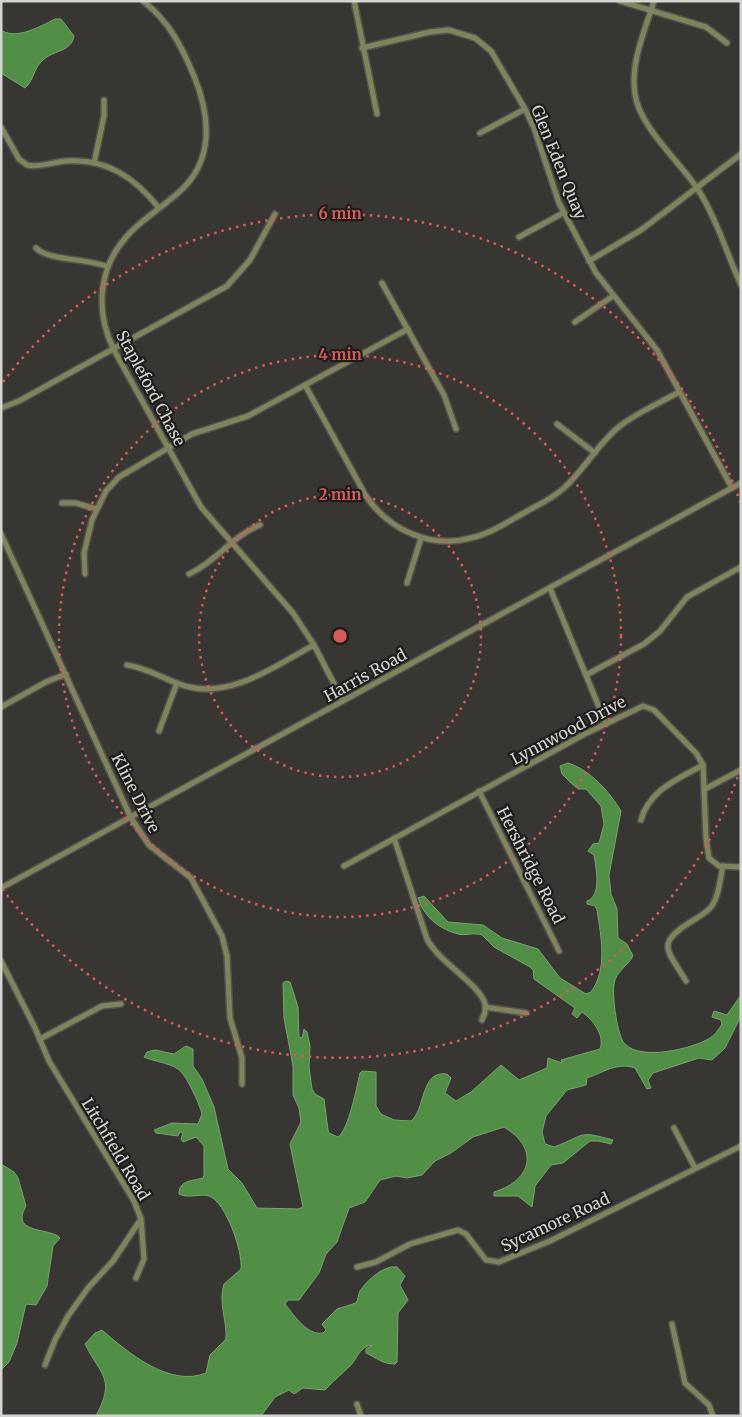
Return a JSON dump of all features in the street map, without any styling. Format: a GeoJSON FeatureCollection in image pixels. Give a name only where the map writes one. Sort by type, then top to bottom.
{"type":"FeatureCollection","features":[{"type":"Feature","properties":{"kind":"street","name":"Stapleford Chase"},"geometry":{"type":"LineString","coordinates":[[143,1],[168,25],[184,53],[203,100],[208,126],[205,147],[194,175],[181,191],[126,236],[108,267],[103,284],[101,305],[105,328],[114,350],[202,507],[230,542],[287,606],[314,645],[343,701]]}},
{"type":"Feature","properties":{"kind":"street"},"geometry":{"type":"LineString","coordinates":[[354,1],[376,114]]}},
{"type":"Feature","properties":{"kind":"street"},"geometry":{"type":"LineString","coordinates":[[620,1],[706,27],[728,43]]}},
{"type":"Feature","properties":{"kind":"street"},"geometry":{"type":"LineString","coordinates":[[654,1],[636,59],[634,84],[636,100],[644,117],[697,188],[741,285]]}},
{"type":"Feature","properties":{"kind":"street","name":"Glen Eden Quay"},"geometry":{"type":"LineString","coordinates":[[362,48],[439,30],[468,34],[484,44],[497,58],[525,109],[563,213],[589,261],[613,296],[653,345],[732,488]]}},
{"type":"Feature","properties":{"kind":"street"},"geometry":{"type":"LineString","coordinates":[[94,163],[104,116],[104,100]]}},
{"type":"Feature","properties":{"kind":"street"},"geometry":{"type":"LineString","coordinates":[[480,133],[525,109]]}},
{"type":"Feature","properties":{"kind":"street"},"geometry":{"type":"LineString","coordinates":[[1,127],[19,159],[27,165],[66,161],[109,166],[127,176],[146,192],[159,208]]}},
{"type":"Feature","properties":{"kind":"street"},"geometry":{"type":"LineString","coordinates":[[589,261],[641,230],[741,154]]}},
{"type":"Feature","properties":{"kind":"street"},"geometry":{"type":"LineString","coordinates":[[519,237],[563,213]]}},
{"type":"Feature","properties":{"kind":"street"},"geometry":{"type":"LineString","coordinates":[[1,408],[19,401],[114,350],[227,286],[250,260],[276,214]]}},
{"type":"Feature","properties":{"kind":"street"},"geometry":{"type":"LineString","coordinates":[[36,248],[48,256],[88,260],[108,267]]}},
{"type":"Feature","properties":{"kind":"street"},"geometry":{"type":"LineString","coordinates":[[382,283],[444,395],[456,429]]}},
{"type":"Feature","properties":{"kind":"street"},"geometry":{"type":"LineString","coordinates":[[575,322],[613,296]]}},
{"type":"Feature","properties":{"kind":"street"},"geometry":{"type":"LineString","coordinates":[[85,574],[84,553],[96,509],[106,491],[119,476],[202,430],[248,416],[408,328]]}},
{"type":"Feature","properties":{"kind":"street"},"geometry":{"type":"LineString","coordinates":[[305,385],[371,504],[393,524],[421,538],[451,541],[473,538],[490,531],[563,489],[620,427],[679,392]]}},
{"type":"Feature","properties":{"kind":"street"},"geometry":{"type":"LineString","coordinates":[[557,424],[595,453]]}},
{"type":"Feature","properties":{"kind":"street","name":"Harris Road"},"geometry":{"type":"LineString","coordinates":[[1,888],[741,483]]}},
{"type":"Feature","properties":{"kind":"street"},"geometry":{"type":"LineString","coordinates":[[62,503],[76,503],[96,509]]}},
{"type":"Feature","properties":{"kind":"street"},"geometry":{"type":"LineString","coordinates":[[189,574],[211,561],[230,542],[243,533],[260,525]]}},
{"type":"Feature","properties":{"kind":"street","name":"Kline Drive"},"geometry":{"type":"LineString","coordinates":[[1,534],[132,818],[149,844],[190,878],[222,936],[227,956],[230,1018],[242,1058],[242,1084]]}},
{"type":"Feature","properties":{"kind":"street"},"geometry":{"type":"LineString","coordinates":[[407,583],[421,538]]}},
{"type":"Feature","properties":{"kind":"street"},"geometry":{"type":"LineString","coordinates":[[586,675],[644,644],[660,631],[687,597],[741,567]]}},
{"type":"Feature","properties":{"kind":"street"},"geometry":{"type":"LineString","coordinates":[[550,588],[606,724]]}},
{"type":"Feature","properties":{"kind":"street"},"geometry":{"type":"LineString","coordinates":[[127,665],[147,669],[177,683],[200,688],[236,685],[314,645]]}},
{"type":"Feature","properties":{"kind":"street"},"geometry":{"type":"LineString","coordinates":[[1,707],[38,686],[66,674]]}},
{"type":"Feature","properties":{"kind":"street"},"geometry":{"type":"LineString","coordinates":[[159,732],[177,683]]}},
{"type":"Feature","properties":{"kind":"street","name":"Lynnwood Drive"},"geometry":{"type":"LineString","coordinates":[[344,866],[639,707],[652,708],[696,753],[703,765]]}},
{"type":"Feature","properties":{"kind":"street"},"geometry":{"type":"LineString","coordinates":[[640,820],[646,806],[655,794],[703,765],[707,854],[711,862],[723,866],[741,867]]}},
{"type":"Feature","properties":{"kind":"street"},"geometry":{"type":"LineString","coordinates":[[705,789],[741,770]]}},
{"type":"Feature","properties":{"kind":"street","name":"Hershridge Road"},"geometry":{"type":"LineString","coordinates":[[480,791],[559,951]]}},
{"type":"Feature","properties":{"kind":"street"},"geometry":{"type":"LineString","coordinates":[[394,838],[431,946],[481,995],[486,1007],[482,1020]]}},
{"type":"Feature","properties":{"kind":"street"},"geometry":{"type":"LineString","coordinates":[[686,981],[670,954],[669,940],[673,932],[711,907],[716,898],[723,866]]}},
{"type":"Feature","properties":{"kind":"street","name":"Litchfield Road"},"geometry":{"type":"LineString","coordinates":[[1,961],[49,1061],[134,1201],[141,1219],[113,1262],[88,1288],[68,1316],[54,1340],[45,1365]]}},
{"type":"Feature","properties":{"kind":"street"},"geometry":{"type":"LineString","coordinates":[[40,1039],[102,1006],[121,1004]]}},
{"type":"Feature","properties":{"kind":"street"},"geometry":{"type":"LineString","coordinates":[[486,1007],[526,1013]]}},
{"type":"Feature","properties":{"kind":"street"},"geometry":{"type":"LineString","coordinates":[[674,1128],[694,1168]]}},
{"type":"Feature","properties":{"kind":"street","name":"Sycamore Road"},"geometry":{"type":"LineString","coordinates":[[357,1267],[376,1262],[410,1244],[458,1230],[466,1234],[486,1260],[498,1262],[550,1241],[741,1146]]}},
{"type":"Feature","properties":{"kind":"street"},"geometry":{"type":"LineString","coordinates":[[136,1278],[144,1259],[141,1219]]}},
{"type":"Feature","properties":{"kind":"street"},"geometry":{"type":"LineString","coordinates":[[672,1324],[685,1383],[709,1406],[713,1416]]}},
{"type":"Feature","properties":{"kind":"street"},"geometry":{"type":"LineString","coordinates":[[357,1404],[361,1416]]}},
{"type":"Feature","properties":{"kind":"shaded area"},"geometry":{"type":"Polygon","coordinates":[[[55,19],[61,19],[74,36],[70,45],[44,59],[25,88],[1,73],[1,27],[2,31],[9,33],[22,33],[55,19]]]}},
{"type":"Feature","properties":{"kind":"shaded area"},"geometry":{"type":"Polygon","coordinates":[[[568,763],[584,771],[598,782],[621,811],[609,875],[611,894],[617,909],[618,938],[627,944],[633,956],[617,976],[614,984],[616,1016],[622,1040],[633,1049],[642,1052],[667,1052],[702,1042],[714,1035],[722,1024],[721,1020],[712,1017],[714,1011],[727,1015],[741,995],[741,1016],[725,1048],[712,1060],[699,1058],[653,1073],[648,1080],[651,1088],[647,1089],[635,1068],[622,1066],[611,1068],[587,1078],[586,1085],[567,1090],[546,1116],[542,1132],[545,1144],[554,1147],[582,1135],[593,1135],[613,1140],[611,1144],[590,1141],[563,1163],[551,1165],[535,1186],[532,1207],[518,1196],[494,1196],[494,1192],[507,1187],[517,1180],[524,1172],[527,1163],[523,1144],[504,1127],[473,1137],[451,1153],[435,1161],[422,1175],[407,1178],[396,1176],[380,1180],[365,1202],[349,1208],[337,1242],[326,1254],[319,1273],[299,1300],[288,1300],[285,1304],[306,1328],[317,1333],[323,1333],[326,1330],[322,1324],[337,1309],[356,1303],[360,1291],[371,1278],[387,1268],[397,1267],[405,1276],[400,1285],[408,1300],[398,1313],[397,1362],[395,1364],[383,1362],[366,1353],[366,1349],[373,1345],[365,1347],[351,1365],[325,1390],[303,1388],[294,1394],[289,1390],[275,1397],[261,1416],[96,1416],[102,1403],[106,1385],[101,1371],[85,1344],[95,1333],[102,1330],[136,1357],[164,1372],[178,1376],[206,1373],[210,1355],[226,1339],[222,1304],[224,1284],[241,1269],[239,1251],[232,1228],[215,1200],[209,1196],[186,1196],[179,1194],[181,1186],[184,1184],[203,1178],[204,1146],[196,1137],[183,1142],[181,1139],[183,1133],[180,1132],[178,1136],[156,1133],[154,1130],[172,1123],[198,1124],[202,1114],[192,1090],[181,1072],[170,1065],[144,1057],[147,1052],[155,1050],[174,1054],[186,1046],[193,1049],[193,1066],[202,1079],[214,1107],[228,1169],[242,1183],[257,1208],[298,1209],[303,1207],[290,1144],[301,1122],[299,1108],[293,1095],[293,1066],[284,1018],[283,983],[286,981],[290,982],[298,1007],[299,1037],[302,1038],[304,1029],[307,1032],[310,1046],[309,1067],[312,1089],[315,1094],[324,1099],[329,1133],[338,1137],[349,1118],[362,1071],[376,1072],[376,1106],[381,1114],[394,1120],[411,1121],[416,1115],[428,1084],[438,1074],[447,1074],[451,1078],[445,1093],[456,1101],[471,1092],[501,1065],[519,1080],[547,1068],[548,1058],[562,1063],[561,1060],[600,1049],[601,1038],[597,1028],[590,1019],[582,1012],[577,1018],[572,1014],[575,1008],[534,979],[533,970],[530,967],[494,947],[482,935],[464,935],[445,929],[428,916],[418,898],[424,896],[448,922],[483,925],[502,938],[538,949],[560,978],[586,994],[591,992],[600,973],[602,952],[597,910],[595,906],[587,904],[587,901],[595,894],[597,881],[594,855],[588,851],[593,844],[599,843],[604,824],[601,806],[586,789],[578,789],[562,774],[560,766],[568,763]]]}},
{"type":"Feature","properties":{"kind":"shaded area"},"geometry":{"type":"Polygon","coordinates":[[[1,1164],[14,1172],[18,1178],[26,1206],[22,1215],[23,1222],[33,1229],[48,1232],[60,1238],[53,1246],[47,1286],[36,1305],[26,1304],[17,1343],[9,1362],[1,1370],[1,1164]]]}}]}
